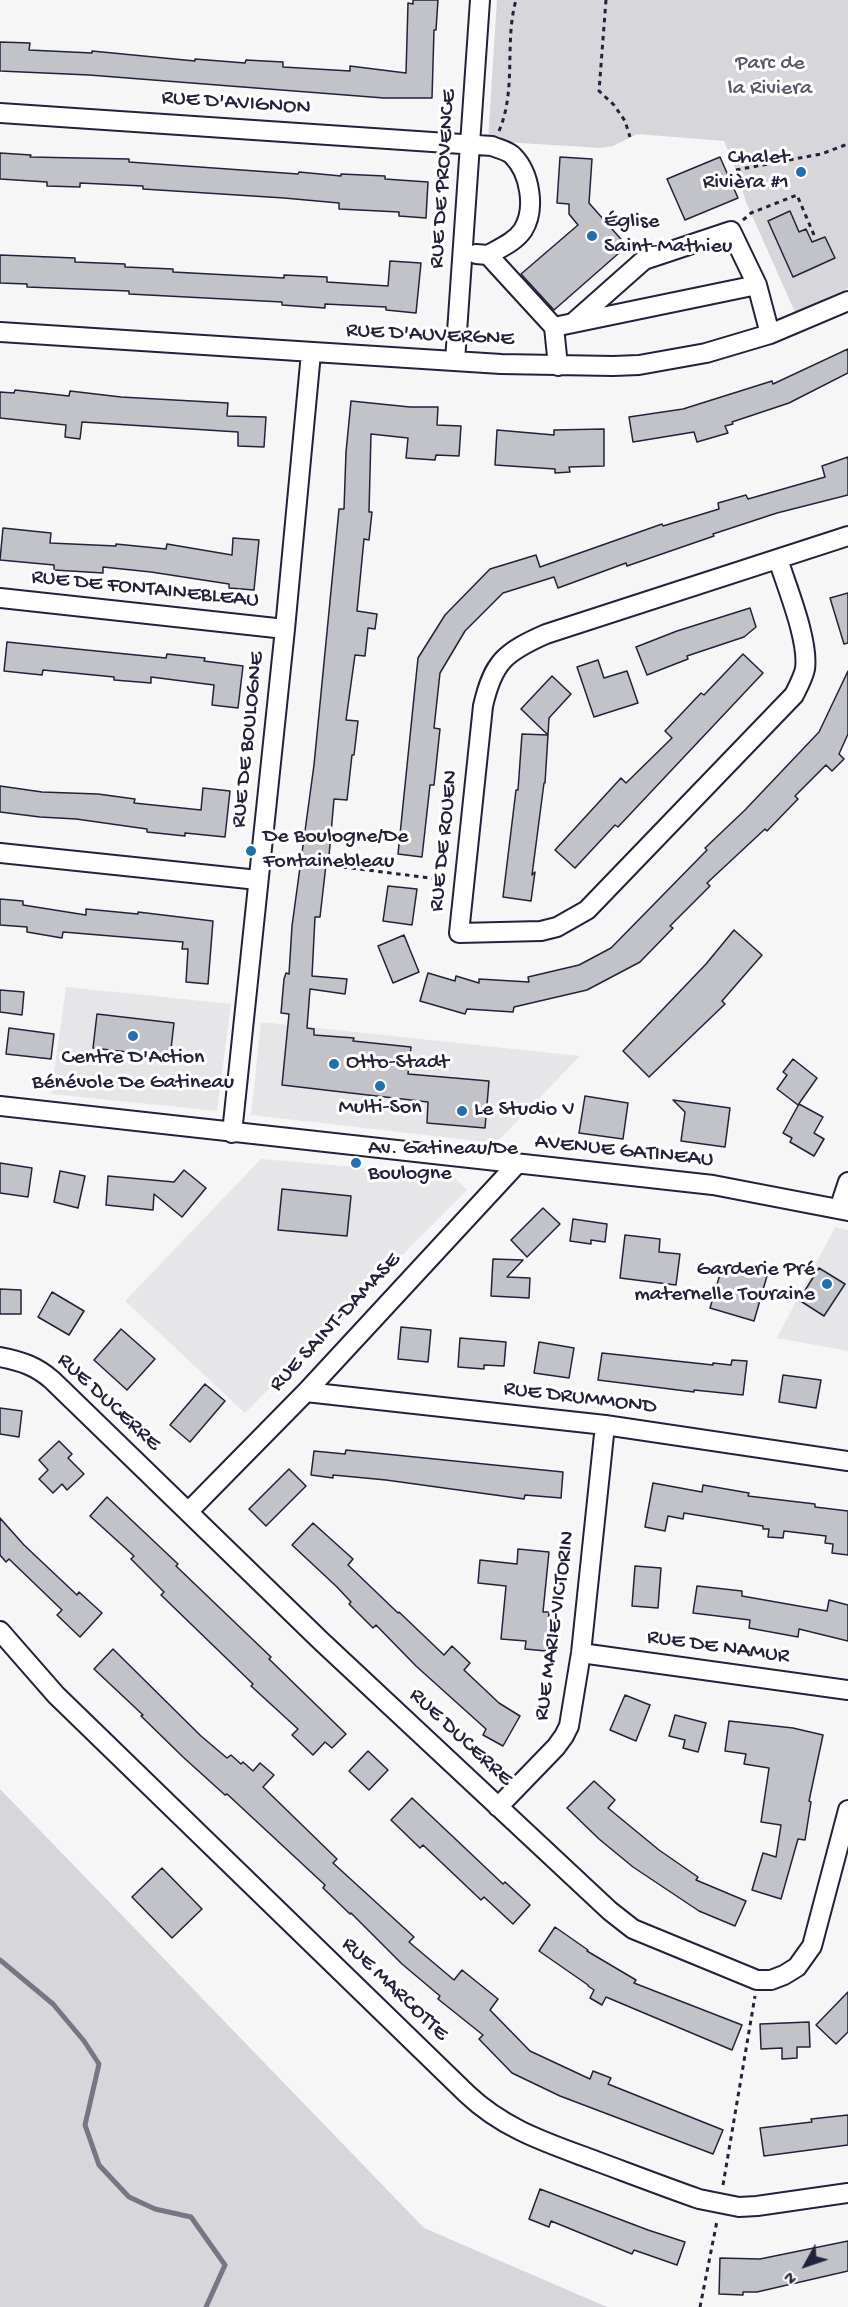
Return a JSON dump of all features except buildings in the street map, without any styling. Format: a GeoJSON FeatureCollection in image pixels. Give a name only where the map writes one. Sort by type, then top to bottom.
{"type":"FeatureCollection","features":[{"type":"Feature","properties":{"kind":"street","name":"RUE DE PROVENCE"},"geometry":{"type":"LineString","coordinates":[[455,361],[480,0]]}},
{"type":"Feature","properties":{"kind":"street","name":"RUE D'AVIGNON"},"geometry":{"type":"LineString","coordinates":[[0,113],[492,146]]}},
{"type":"Feature","properties":{"kind":"street"},"geometry":{"type":"LineString","coordinates":[[464,253],[489,255],[509,244],[523,230],[530,209],[529,189],[523,168],[512,154],[492,146]]}},
{"type":"Feature","properties":{"kind":"street"},"geometry":{"type":"LineString","coordinates":[[574,322],[644,260],[731,231],[757,285],[770,334]]}},
{"type":"Feature","properties":{"kind":"street"},"geometry":{"type":"LineString","coordinates":[[489,255],[554,327],[558,366]]}},
{"type":"Feature","properties":{"kind":"street"},"geometry":{"type":"LineString","coordinates":[[554,327],[757,285]]}},
{"type":"Feature","properties":{"kind":"street","name":"RUE D'AUVERGNE"},"geometry":{"type":"LineString","coordinates":[[0,332],[455,361],[558,366],[639,365],[705,352],[770,334],[848,301]]}},
{"type":"Feature","properties":{"kind":"street","name":"RUE DE BOULOGNE"},"geometry":{"type":"LineString","coordinates":[[232,1133],[285,629],[311,353]]}},
{"type":"Feature","properties":{"kind":"street","name":"RUE DE ROUEN"},"geometry":{"type":"LineString","coordinates":[[778,559],[805,657],[805,669],[794,695],[600,898],[573,919],[549,929],[459,933],[483,706],[487,689],[503,658],[513,649],[546,634],[848,536]]}},
{"type":"Feature","properties":{"kind":"street","name":"RUE DE FONTAINEBLEAU"},"geometry":{"type":"LineString","coordinates":[[0,598],[285,629]]}},
{"type":"Feature","properties":{"kind":"street"},"geometry":{"type":"LineString","coordinates":[[0,854],[258,880]]}},
{"type":"Feature","properties":{"kind":"street","name":"AVENUE GATINEAU"},"geometry":{"type":"LineString","coordinates":[[0,1106],[713,1185],[843,1210]]}},
{"type":"Feature","properties":{"kind":"street","name":"RUE SAINT-DAMASE"},"geometry":{"type":"LineString","coordinates":[[188,1512],[306,1392],[517,1164]]}},
{"type":"Feature","properties":{"kind":"street"},"geometry":{"type":"LineString","coordinates":[[843,1210],[848,1182]]}},
{"type":"Feature","properties":{"kind":"street","name":"RUE DUCERRE"},"geometry":{"type":"LineString","coordinates":[[0,1357],[19,1360],[37,1368],[52,1380],[321,1641],[620,1920],[633,1929],[758,1980]]}},
{"type":"Feature","properties":{"kind":"street","name":"RUE DRUMMOND"},"geometry":{"type":"LineString","coordinates":[[306,1392],[605,1425],[848,1461]]}},
{"type":"Feature","properties":{"kind":"street","name":"RUE MARIE-VICTORIN"},"geometry":{"type":"LineString","coordinates":[[498,1807],[564,1736],[572,1711],[581,1653],[605,1425]]}},
{"type":"Feature","properties":{"kind":"street","name":"RUE MARCOTTE"},"geometry":{"type":"LineString","coordinates":[[0,1631],[56,1695],[481,2107],[496,2118],[537,2138],[699,2199],[720,2204],[757,2206],[848,2193]]}},
{"type":"Feature","properties":{"kind":"street","name":"RUE DE NAMUR"},"geometry":{"type":"LineString","coordinates":[[581,1653],[848,1690]]}},
{"type":"Feature","properties":{"kind":"street"},"geometry":{"type":"LineString","coordinates":[[758,1980],[771,1980],[797,1967],[812,1946],[848,1810]]}},
{"type":"Feature","properties":{"kind":"path"},"geometry":{"type":"LineString","coordinates":[[492,146],[509,103],[510,44],[516,0]]}},
{"type":"Feature","properties":{"kind":"path"},"geometry":{"type":"LineString","coordinates":[[606,0],[599,91],[614,105],[625,121],[630,137]]}},
{"type":"Feature","properties":{"kind":"path"},"geometry":{"type":"LineString","coordinates":[[736,170],[821,154],[848,144]]}},
{"type":"Feature","properties":{"kind":"path"},"geometry":{"type":"LineString","coordinates":[[731,231],[751,213],[797,195],[814,235]]}},
{"type":"Feature","properties":{"kind":"path"},"geometry":{"type":"LineString","coordinates":[[260,857],[464,882]]}},
{"type":"Feature","properties":{"kind":"path"},"geometry":{"type":"LineString","coordinates":[[700,2307],[758,1980]]}},
{"type":"Feature","properties":{"kind":"shaded area"},"geometry":{"type":"Polygon","coordinates":[[[66,987],[231,1004],[217,1111],[51,1094],[66,987]]]}},
{"type":"Feature","properties":{"kind":"shaded area"},"geometry":{"type":"Polygon","coordinates":[[[261,1022],[580,1056],[496,1143],[251,1115],[261,1022]]]}},
{"type":"Feature","properties":{"kind":"shaded area"},"geometry":{"type":"Polygon","coordinates":[[[261,1159],[452,1175],[467,1190],[245,1413],[125,1301],[261,1159]]]}},
{"type":"Feature","properties":{"kind":"shaded area","name":"Garderie Pré maternelle Touraine"},"geometry":{"type":"Polygon","coordinates":[[[835,1227],[848,1230],[848,1351],[777,1338],[835,1227]]]}},
{"type":"Feature","properties":{"kind":"green space","name":"Parc de la Riviera"},"geometry":{"type":"Polygon","coordinates":[[[497,0],[848,0],[848,288],[795,312],[746,202],[724,141],[637,134],[613,146],[601,148],[488,141],[497,0]]]}},
{"type":"Feature","properties":{"kind":"green space"},"geometry":{"type":"Polygon","coordinates":[[[0,1789],[424,2228],[607,2307],[0,2307],[0,1789]]]}},
{"type":"Feature","properties":{"kind":"waterway"},"geometry":{"type":"LineString","coordinates":[[0,1960],[53,2004],[84,2041],[99,2064],[85,2125],[99,2165],[129,2197],[155,2209],[191,2217],[225,2265],[206,2307]]}},
{"type":"Feature","properties":{"kind":"place","name":"Chalet Rivièra #1"},"geometry":{"type":"Point","coordinates":[801,172]}},
{"type":"Feature","properties":{"kind":"place","name":"Église Saint-Mathieu"},"geometry":{"type":"Point","coordinates":[592,236]}},
{"type":"Feature","properties":{"kind":"place","name":"De Boulogne/De Fontainebleau"},"geometry":{"type":"Point","coordinates":[251,851]}},
{"type":"Feature","properties":{"kind":"place","name":"Centre D'Action Bénévole De Gatineau"},"geometry":{"type":"Point","coordinates":[133,1036]}},
{"type":"Feature","properties":{"kind":"place","name":"Otto-Stadt"},"geometry":{"type":"Point","coordinates":[334,1064]}},
{"type":"Feature","properties":{"kind":"place","name":"Multi-Son"},"geometry":{"type":"Point","coordinates":[380,1086]}},
{"type":"Feature","properties":{"kind":"place","name":"Le Studio V"},"geometry":{"type":"Point","coordinates":[462,1111]}},
{"type":"Feature","properties":{"kind":"place","name":"Av. Gatineau/De Boulogne"},"geometry":{"type":"Point","coordinates":[356,1163]}},
{"type":"Feature","properties":{"kind":"place","name":"Garderie Pré maternelle Touraine"},"geometry":{"type":"Point","coordinates":[827,1284]}}]}
